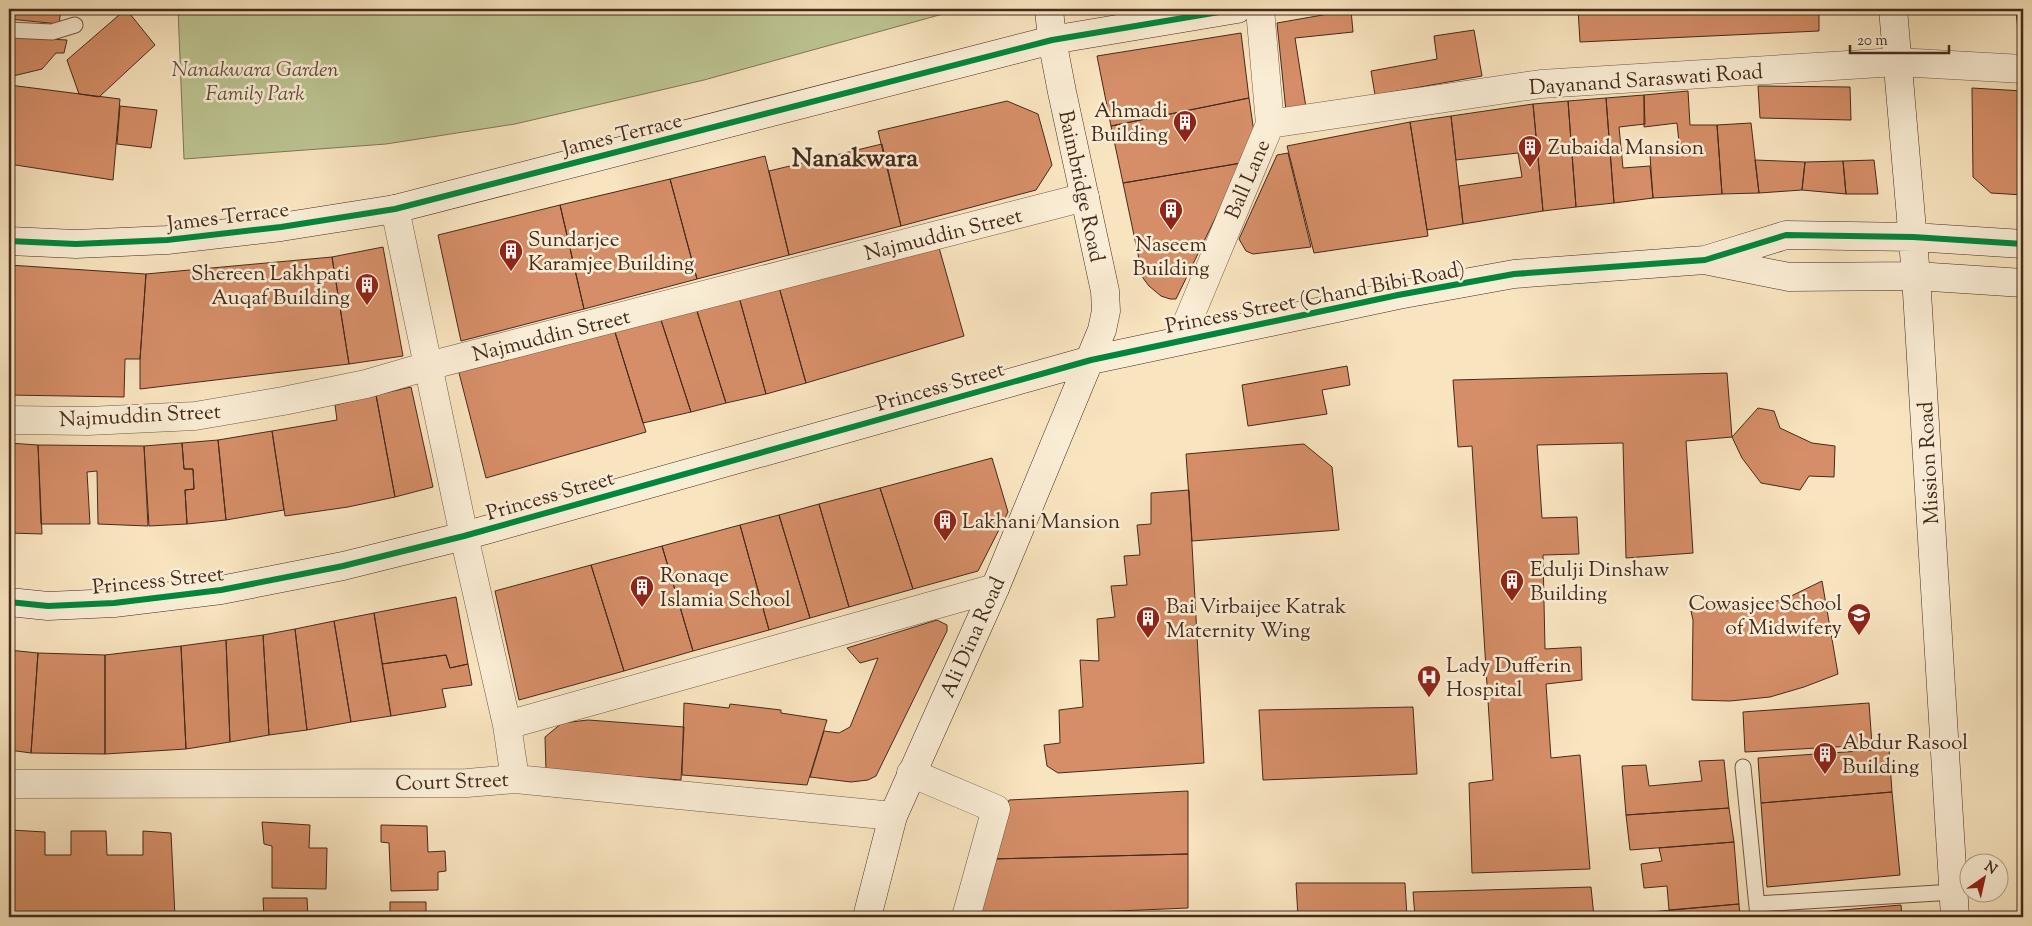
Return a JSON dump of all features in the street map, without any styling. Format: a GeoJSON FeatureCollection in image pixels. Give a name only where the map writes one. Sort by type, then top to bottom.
{"type":"FeatureCollection","features":[{"type":"Feature","properties":{"kind":"street","name":"Baimbridge Road"},"geometry":{"type":"LineString","coordinates":[[1049,9],[1052,40],[1105,291],[1106,312],[1102,330],[1091,360]]}},
{"type":"Feature","properties":{"kind":"street","name":"Ball Lane"},"geometry":{"type":"LineString","coordinates":[[1180,340],[1270,124],[1260,9]]}},
{"type":"Feature","properties":{"kind":"street","name":"Mission Road"},"geometry":{"type":"LineString","coordinates":[[1893,9],[1916,276],[1954,905]]}},
{"type":"Feature","properties":{"kind":"street","name":"James Terrace"},"geometry":{"type":"LineString","coordinates":[[9,242],[76,244],[167,240],[281,227],[395,209],[1052,40],[1225,10]]}},
{"type":"Feature","properties":{"kind":"street","name":"Dayanand Saraswati Road"},"geometry":{"type":"LineString","coordinates":[[1270,124],[1541,84],[1897,62],[2023,68]]}},
{"type":"Feature","properties":{"kind":"street","name":"Najmuddin Street"},"geometry":{"type":"LineString","coordinates":[[9,420],[88,420],[195,416],[357,386],[428,366],[1085,197]]}},
{"type":"Feature","properties":{"kind":"street"},"geometry":{"type":"LineString","coordinates":[[395,209],[464,536],[507,725],[515,779]]}},
{"type":"Feature","properties":{"kind":"street","name":"Princess Street (Chand Bibi Road)"},"geometry":{"type":"LineString","coordinates":[[1091,360],[1398,295],[1514,274],[1705,260],[1786,235],[1913,237],[2023,244]]}},
{"type":"Feature","properties":{"kind":"street","name":"Princess Street (Chand Bibi Road)"},"geometry":{"type":"LineString","coordinates":[[1705,260],[1790,276],[1916,276],[2023,283]]}},
{"type":"Feature","properties":{"kind":"street","name":"Princess Street"},"geometry":{"type":"LineString","coordinates":[[9,602],[48,606],[114,603],[221,590],[343,566],[464,536],[1091,360]]}},
{"type":"Feature","properties":{"kind":"street","name":"Ali Dina Road"},"geometry":{"type":"LineString","coordinates":[[867,917],[893,816],[995,588],[1091,360]]}},
{"type":"Feature","properties":{"kind":"street"},"geometry":{"type":"LineString","coordinates":[[507,725],[995,588]]}},
{"type":"Feature","properties":{"kind":"street"},"geometry":{"type":"LineString","coordinates":[[911,773],[996,809],[966,917]]}},
{"type":"Feature","properties":{"kind":"street","name":"Court Street"},"geometry":{"type":"LineString","coordinates":[[9,784],[466,783],[515,779],[893,816]]}},
{"type":"Feature","properties":{"kind":"lane"},"geometry":{"type":"LineString","coordinates":[[9,30],[52,32],[75,25]]}},
{"type":"Feature","properties":{"kind":"lane"},"geometry":{"type":"LineString","coordinates":[[1743,767],[1757,910],[1954,905]]}},
{"type":"Feature","properties":{"kind":"green space","name":"Nanakwara Garden Family Park"},"geometry":{"type":"Polygon","coordinates":[[[178,9],[961,9],[704,80],[515,124],[386,144],[184,159],[178,9]]]}},
{"type":"Feature","properties":{"kind":"building"},"geometry":{"type":"Polygon","coordinates":[[[9,9],[61,9],[59,24],[9,19],[9,9]]]}},
{"type":"Feature","properties":{"kind":"building"},"geometry":{"type":"Polygon","coordinates":[[[126,9],[155,45],[99,97],[79,94],[67,60],[126,9]]]}},
{"type":"Feature","properties":{"kind":"building"},"geometry":{"type":"Polygon","coordinates":[[[1578,9],[1819,9],[1819,31],[1580,42],[1578,9]]]}},
{"type":"Feature","properties":{"kind":"building"},"geometry":{"type":"Polygon","coordinates":[[[2016,9],[2023,9],[2023,30],[2018,31],[2016,9]]]}},
{"type":"Feature","properties":{"kind":"building"},"geometry":{"type":"Polygon","coordinates":[[[1351,10],[1353,32],[1295,38],[1308,120],[1287,121],[1277,23],[1351,10]]]}},
{"type":"Feature","properties":{"kind":"building"},"geometry":{"type":"Polygon","coordinates":[[[1474,30],[1482,76],[1375,95],[1371,71],[1437,59],[1434,36],[1474,30]]]}},
{"type":"Feature","properties":{"kind":"building"},"geometry":{"type":"Polygon","coordinates":[[[1241,33],[1249,98],[1111,126],[1097,56],[1241,33]]]}},
{"type":"Feature","properties":{"kind":"building"},"geometry":{"type":"Polygon","coordinates":[[[9,37],[67,40],[64,53],[56,53],[42,69],[9,77],[9,37]]]}},
{"type":"Feature","properties":{"kind":"building"},"geometry":{"type":"Polygon","coordinates":[[[9,85],[120,99],[113,180],[9,164],[9,85]]]}},
{"type":"Feature","properties":{"kind":"building"},"geometry":{"type":"Polygon","coordinates":[[[1758,86],[1850,87],[1851,120],[1760,118],[1758,86]]]}},
{"type":"Feature","properties":{"kind":"building"},"geometry":{"type":"Polygon","coordinates":[[[1972,88],[2023,91],[2023,195],[1991,193],[1973,177],[1972,88]]]}},
{"type":"Feature","properties":{"kind":"building"},"geometry":{"type":"Polygon","coordinates":[[[1688,91],[1690,125],[1717,125],[1722,194],[1653,198],[1650,155],[1680,152],[1677,123],[1644,127],[1644,95],[1688,91]]]}},
{"type":"Feature","properties":{"kind":"building"},"geometry":{"type":"Polygon","coordinates":[[[1644,95],[1645,124],[1619,127],[1623,168],[1650,166],[1653,198],[1614,203],[1606,98],[1644,95]]]}},
{"type":"Feature","properties":{"kind":"building","name":"Ahmadi Building"},"geometry":{"type":"Polygon","coordinates":[[[1249,98],[1258,160],[1123,183],[1111,126],[1249,98]]]}},
{"type":"Feature","properties":{"kind":"building"},"geometry":{"type":"Polygon","coordinates":[[[1606,98],[1614,203],[1576,207],[1568,101],[1606,98]]]}},
{"type":"Feature","properties":{"kind":"building"},"geometry":{"type":"Polygon","coordinates":[[[1007,101],[1038,114],[1052,165],[1036,190],[901,226],[878,131],[1007,101]]]}},
{"type":"Feature","properties":{"kind":"building"},"geometry":{"type":"Polygon","coordinates":[[[1568,101],[1576,207],[1543,211],[1533,104],[1568,101]]]}},
{"type":"Feature","properties":{"kind":"building","name":"Zubaida Mansion"},"geometry":{"type":"Polygon","coordinates":[[[1533,104],[1543,211],[1463,224],[1459,186],[1522,177],[1518,153],[1456,160],[1451,116],[1533,104]]]}},
{"type":"Feature","properties":{"kind":"building"},"geometry":{"type":"Polygon","coordinates":[[[120,106],[157,110],[151,148],[117,144],[120,106]]]}},
{"type":"Feature","properties":{"kind":"building"},"geometry":{"type":"Polygon","coordinates":[[[1451,116],[1463,224],[1427,230],[1410,122],[1451,116]]]}},
{"type":"Feature","properties":{"kind":"building"},"geometry":{"type":"Polygon","coordinates":[[[1410,122],[1428,236],[1314,253],[1287,146],[1410,122]]]}},
{"type":"Feature","properties":{"kind":"building"},"geometry":{"type":"Polygon","coordinates":[[[1751,123],[1759,193],[1722,194],[1717,125],[1751,123]]]}},
{"type":"Feature","properties":{"kind":"building"},"geometry":{"type":"Polygon","coordinates":[[[882,144],[901,226],[789,255],[769,171],[882,144]]]}},
{"type":"Feature","properties":{"kind":"building"},"geometry":{"type":"Polygon","coordinates":[[[1288,153],[1311,247],[1253,254],[1246,251],[1239,239],[1277,155],[1288,153]]]}},
{"type":"Feature","properties":{"kind":"building"},"geometry":{"type":"Polygon","coordinates":[[[765,156],[789,255],[697,279],[670,179],[765,156]]]}},
{"type":"Feature","properties":{"kind":"building"},"geometry":{"type":"Polygon","coordinates":[[[1755,160],[1805,162],[1802,190],[1759,193],[1755,160]]]}},
{"type":"Feature","properties":{"kind":"building"},"geometry":{"type":"Polygon","coordinates":[[[1874,160],[1878,194],[1846,194],[1843,161],[1874,160]]]}},
{"type":"Feature","properties":{"kind":"building"},"geometry":{"type":"Polygon","coordinates":[[[1843,161],[1846,194],[1802,190],[1805,162],[1843,161]]]}},
{"type":"Feature","properties":{"kind":"building","name":"Naseem Building"},"geometry":{"type":"Polygon","coordinates":[[[1242,163],[1176,299],[1161,296],[1143,278],[1123,183],[1242,163]]]}},
{"type":"Feature","properties":{"kind":"building"},"geometry":{"type":"Polygon","coordinates":[[[670,179],[697,279],[584,309],[560,205],[670,179]]]}},
{"type":"Feature","properties":{"kind":"building","name":"Sundarjee Karamjee Building"},"geometry":{"type":"Polygon","coordinates":[[[560,205],[584,309],[461,341],[438,235],[560,205]]]}},
{"type":"Feature","properties":{"kind":"building"},"geometry":{"type":"Polygon","coordinates":[[[938,244],[964,336],[806,383],[779,287],[938,244]]]}},
{"type":"Feature","properties":{"kind":"building","name":"Shereen Lakhpati Auqaf Building"},"geometry":{"type":"Polygon","coordinates":[[[383,247],[403,356],[349,364],[332,257],[383,247]]]}},
{"type":"Feature","properties":{"kind":"building"},"geometry":{"type":"Polygon","coordinates":[[[332,257],[349,364],[140,389],[140,359],[146,274],[332,257]]]}},
{"type":"Feature","properties":{"kind":"building"},"geometry":{"type":"Polygon","coordinates":[[[9,265],[146,274],[140,359],[125,359],[124,397],[9,395],[9,265]]]}},
{"type":"Feature","properties":{"kind":"building"},"geometry":{"type":"Polygon","coordinates":[[[779,287],[806,383],[766,394],[739,297],[779,287]]]}},
{"type":"Feature","properties":{"kind":"building"},"geometry":{"type":"Polygon","coordinates":[[[739,297],[766,394],[726,403],[696,308],[739,297]]]}},
{"type":"Feature","properties":{"kind":"building"},"geometry":{"type":"Polygon","coordinates":[[[696,308],[726,403],[691,412],[660,317],[696,308]]]}},
{"type":"Feature","properties":{"kind":"building"},"geometry":{"type":"Polygon","coordinates":[[[660,317],[691,412],[643,423],[614,329],[660,317]]]}},
{"type":"Feature","properties":{"kind":"building"},"geometry":{"type":"Polygon","coordinates":[[[614,329],[646,432],[486,478],[458,369],[614,329]]]}},
{"type":"Feature","properties":{"kind":"building"},"geometry":{"type":"Polygon","coordinates":[[[1347,366],[1350,385],[1322,390],[1327,414],[1248,426],[1242,385],[1347,366]]]}},
{"type":"Feature","properties":{"kind":"building","name":"Edulji Dinshaw Building"},"geometry":{"type":"Polygon","coordinates":[[[1727,373],[1732,437],[1686,441],[1693,553],[1626,558],[1623,443],[1537,445],[1542,518],[1577,517],[1579,554],[1543,555],[1545,649],[1581,647],[1582,680],[1546,684],[1551,758],[1580,755],[1590,869],[1472,873],[1469,783],[1493,780],[1472,446],[1458,447],[1453,380],[1727,373]]]}},
{"type":"Feature","properties":{"kind":"building"},"geometry":{"type":"Polygon","coordinates":[[[411,387],[433,487],[395,497],[376,395],[411,387]]]}},
{"type":"Feature","properties":{"kind":"building"},"geometry":{"type":"Polygon","coordinates":[[[376,395],[395,497],[348,507],[285,516],[272,431],[337,420],[335,405],[376,395]]]}},
{"type":"Feature","properties":{"kind":"building"},"geometry":{"type":"Polygon","coordinates":[[[1758,408],[1774,411],[1780,428],[1812,443],[1835,446],[1834,477],[1809,476],[1800,490],[1761,483],[1742,458],[1732,437],[1758,408]]]}},
{"type":"Feature","properties":{"kind":"building"},"geometry":{"type":"Polygon","coordinates":[[[272,431],[284,510],[226,520],[218,440],[272,431]]]}},
{"type":"Feature","properties":{"kind":"building"},"geometry":{"type":"Polygon","coordinates":[[[218,440],[226,520],[187,524],[185,490],[194,489],[193,469],[184,469],[182,443],[218,440]]]}},
{"type":"Feature","properties":{"kind":"building"},"geometry":{"type":"Polygon","coordinates":[[[9,443],[38,445],[42,534],[9,533],[9,443]]]}},
{"type":"Feature","properties":{"kind":"building"},"geometry":{"type":"Polygon","coordinates":[[[182,443],[184,469],[193,469],[194,489],[185,490],[187,524],[149,526],[144,446],[182,443]]]}},
{"type":"Feature","properties":{"kind":"building"},"geometry":{"type":"Polygon","coordinates":[[[1304,444],[1332,467],[1339,530],[1192,541],[1186,454],[1304,444]]]}},
{"type":"Feature","properties":{"kind":"building"},"geometry":{"type":"Polygon","coordinates":[[[38,445],[144,446],[148,526],[98,524],[97,471],[87,472],[90,524],[41,524],[38,445]]]}},
{"type":"Feature","properties":{"kind":"building","name":"Lakhani Mansion"},"geometry":{"type":"Polygon","coordinates":[[[992,458],[1008,512],[978,571],[913,589],[880,488],[992,458]]]}},
{"type":"Feature","properties":{"kind":"building"},"geometry":{"type":"Polygon","coordinates":[[[880,488],[913,589],[849,607],[819,504],[880,488]]]}},
{"type":"Feature","properties":{"kind":"building","name":"Bai Virbaijee Katrak Maternity Wing"},"geometry":{"type":"Polygon","coordinates":[[[1189,490],[1204,763],[1058,773],[1047,766],[1044,745],[1060,743],[1059,710],[1083,707],[1080,660],[1099,661],[1097,619],[1115,617],[1111,586],[1127,585],[1124,556],[1140,555],[1137,525],[1151,524],[1151,493],[1189,490]]]}},
{"type":"Feature","properties":{"kind":"building"},"geometry":{"type":"Polygon","coordinates":[[[819,504],[849,607],[810,618],[779,515],[819,504]]]}},
{"type":"Feature","properties":{"kind":"building"},"geometry":{"type":"Polygon","coordinates":[[[2019,505],[2023,505],[2023,692],[2022,692],[2019,505]]]}},
{"type":"Feature","properties":{"kind":"building"},"geometry":{"type":"Polygon","coordinates":[[[779,515],[810,618],[769,630],[740,525],[779,515]]]}},
{"type":"Feature","properties":{"kind":"building"},"geometry":{"type":"Polygon","coordinates":[[[740,525],[769,630],[693,651],[662,546],[740,525]]]}},
{"type":"Feature","properties":{"kind":"building","name":"Ronaqe Islamia School"},"geometry":{"type":"Polygon","coordinates":[[[662,546],[693,651],[624,671],[591,565],[662,546]]]}},
{"type":"Feature","properties":{"kind":"building"},"geometry":{"type":"Polygon","coordinates":[[[591,565],[624,671],[519,700],[495,591],[591,565]]]}},
{"type":"Feature","properties":{"kind":"building"},"geometry":{"type":"Polygon","coordinates":[[[1822,581],[1838,674],[1770,697],[1730,701],[1692,700],[1693,620],[1691,611],[1751,607],[1785,599],[1822,581]]]}},
{"type":"Feature","properties":{"kind":"building"},"geometry":{"type":"Polygon","coordinates":[[[456,597],[468,664],[450,668],[446,655],[382,664],[374,613],[456,597]]]}},
{"type":"Feature","properties":{"kind":"building"},"geometry":{"type":"Polygon","coordinates":[[[374,613],[391,716],[351,722],[334,621],[374,613]]]}},
{"type":"Feature","properties":{"kind":"building"},"geometry":{"type":"Polygon","coordinates":[[[937,620],[947,625],[947,631],[876,776],[868,780],[851,782],[810,777],[824,731],[839,733],[850,727],[878,658],[860,663],[847,648],[937,620]]]}},
{"type":"Feature","properties":{"kind":"building"},"geometry":{"type":"Polygon","coordinates":[[[334,621],[351,722],[307,730],[295,629],[334,621]]]}},
{"type":"Feature","properties":{"kind":"building"},"geometry":{"type":"Polygon","coordinates":[[[295,629],[307,730],[269,735],[263,635],[295,629]]]}},
{"type":"Feature","properties":{"kind":"building"},"geometry":{"type":"Polygon","coordinates":[[[263,635],[269,735],[230,742],[226,640],[263,635]]]}},
{"type":"Feature","properties":{"kind":"building"},"geometry":{"type":"Polygon","coordinates":[[[226,640],[230,742],[186,749],[181,646],[226,640]]]}},
{"type":"Feature","properties":{"kind":"building"},"geometry":{"type":"Polygon","coordinates":[[[181,646],[186,749],[105,754],[105,655],[181,646]]]}},
{"type":"Feature","properties":{"kind":"building"},"geometry":{"type":"Polygon","coordinates":[[[9,650],[38,653],[31,753],[9,750],[9,650]]]}},
{"type":"Feature","properties":{"kind":"building"},"geometry":{"type":"Polygon","coordinates":[[[38,653],[105,655],[105,754],[31,753],[38,653]]]}},
{"type":"Feature","properties":{"kind":"building"},"geometry":{"type":"Polygon","coordinates":[[[446,655],[450,668],[468,664],[472,685],[442,689],[446,707],[391,716],[382,664],[446,655]]]}},
{"type":"Feature","properties":{"kind":"building"},"geometry":{"type":"Polygon","coordinates":[[[684,703],[729,708],[730,704],[781,710],[781,713],[827,720],[807,785],[682,775],[684,703]]]}},
{"type":"Feature","properties":{"kind":"building"},"geometry":{"type":"Polygon","coordinates":[[[1869,703],[1872,745],[1745,752],[1743,712],[1869,703]]]}},
{"type":"Feature","properties":{"kind":"building"},"geometry":{"type":"Polygon","coordinates":[[[1413,707],[1417,774],[1263,780],[1259,710],[1413,707]]]}},
{"type":"Feature","properties":{"kind":"building"},"geometry":{"type":"Polygon","coordinates":[[[588,720],[684,727],[681,780],[546,770],[545,737],[562,723],[588,720]]]}},
{"type":"Feature","properties":{"kind":"building","name":"Abdur Rasool Building"},"geometry":{"type":"Polygon","coordinates":[[[1889,749],[1892,792],[1761,803],[1758,758],[1889,749]]]}},
{"type":"Feature","properties":{"kind":"building"},"geometry":{"type":"Polygon","coordinates":[[[1724,760],[1729,808],[1626,815],[1622,766],[1646,765],[1649,786],[1702,781],[1699,761],[1724,760]]]}},
{"type":"Feature","properties":{"kind":"building"},"geometry":{"type":"Polygon","coordinates":[[[1188,791],[1188,854],[992,859],[1009,800],[1188,791]]]}},
{"type":"Feature","properties":{"kind":"building"},"geometry":{"type":"Polygon","coordinates":[[[1892,792],[1900,875],[1767,887],[1761,803],[1892,792]]]}},
{"type":"Feature","properties":{"kind":"building"},"geometry":{"type":"Polygon","coordinates":[[[1729,808],[1734,842],[1630,850],[1626,815],[1729,808]]]}},
{"type":"Feature","properties":{"kind":"building"},"geometry":{"type":"Polygon","coordinates":[[[262,822],[310,825],[309,848],[327,848],[326,889],[272,888],[272,846],[264,844],[262,822]]]}},
{"type":"Feature","properties":{"kind":"building"},"geometry":{"type":"Polygon","coordinates":[[[381,825],[427,826],[428,852],[445,851],[446,871],[438,872],[438,890],[391,891],[389,843],[381,842],[381,825]]]}},
{"type":"Feature","properties":{"kind":"building"},"geometry":{"type":"Polygon","coordinates":[[[11,830],[45,832],[45,855],[71,855],[71,831],[106,831],[107,855],[143,855],[143,831],[171,833],[175,917],[9,917],[11,830]]]}},
{"type":"Feature","properties":{"kind":"building"},"geometry":{"type":"Polygon","coordinates":[[[1734,842],[1739,904],[1669,910],[1667,886],[1644,888],[1641,864],[1662,861],[1659,848],[1734,842]]]}},
{"type":"Feature","properties":{"kind":"building"},"geometry":{"type":"Polygon","coordinates":[[[1188,854],[1188,908],[976,917],[992,859],[1188,854]]]}},
{"type":"Feature","properties":{"kind":"building"},"geometry":{"type":"Polygon","coordinates":[[[1296,883],[1405,883],[1407,917],[1298,917],[1296,883]]]}},
{"type":"Feature","properties":{"kind":"building"},"geometry":{"type":"Polygon","coordinates":[[[1591,887],[1594,917],[1415,917],[1413,892],[1591,887]]]}},
{"type":"Feature","properties":{"kind":"building"},"geometry":{"type":"Polygon","coordinates":[[[263,898],[307,898],[308,917],[264,917],[263,898]]]}},
{"type":"Feature","properties":{"kind":"building"},"geometry":{"type":"Polygon","coordinates":[[[390,902],[426,902],[426,917],[390,917],[390,902]]]}},
{"type":"Feature","properties":{"kind":"building"},"geometry":{"type":"Polygon","coordinates":[[[1739,904],[1740,917],[1639,917],[1639,913],[1739,904]]]}},
{"type":"Feature","properties":{"kind":"building"},"geometry":{"type":"Polygon","coordinates":[[[1901,905],[1902,917],[1770,917],[1770,916],[1901,905]]]}},
{"type":"Feature","properties":{"kind":"building"},"geometry":{"type":"Polygon","coordinates":[[[1102,912],[1102,917],[1006,917],[1102,912]]]}},
{"type":"Feature","properties":{"kind":"cycle path"},"geometry":{"type":"LineString","coordinates":[[9,241],[76,244],[167,240],[281,227],[395,209],[1052,40],[1237,9]]}},
{"type":"Feature","properties":{"kind":"cycle path"},"geometry":{"type":"LineString","coordinates":[[9,602],[48,606],[114,603],[221,590],[343,566],[464,536],[1091,360],[1398,295],[1514,274],[1705,260],[1786,235],[1913,237],[2023,244]]}},
{"type":"Feature","properties":{"kind":"place","name":"Ahmadi Building"},"geometry":{"type":"Point","coordinates":[1185,143]}},
{"type":"Feature","properties":{"kind":"place","name":"Zubaida Mansion"},"geometry":{"type":"Point","coordinates":[1530,168]}},
{"type":"Feature","properties":{"kind":"place","name":"Naseem Building"},"geometry":{"type":"Point","coordinates":[1171,231]}},
{"type":"Feature","properties":{"kind":"place","name":"Sundarjee Karamjee Building"},"geometry":{"type":"Point","coordinates":[511,272]}},
{"type":"Feature","properties":{"kind":"place","name":"Shereen Lakhpati Auqaf Building"},"geometry":{"type":"Point","coordinates":[367,306]}},
{"type":"Feature","properties":{"kind":"place","name":"Lakhani Mansion"},"geometry":{"type":"Point","coordinates":[945,542]}},
{"type":"Feature","properties":{"kind":"place","name":"Edulji Dinshaw Building"},"geometry":{"type":"Point","coordinates":[1512,602]}},
{"type":"Feature","properties":{"kind":"place","name":"Ronaqe Islamia School"},"geometry":{"type":"Point","coordinates":[642,608]}},
{"type":"Feature","properties":{"kind":"place","name":"Cowasjee School of Midwifery"},"geometry":{"type":"Point","coordinates":[1859,636]}},
{"type":"Feature","properties":{"kind":"place","name":"Bai Virbaijee Katrak Maternity Wing"},"geometry":{"type":"Point","coordinates":[1148,639]}},
{"type":"Feature","properties":{"kind":"place","name":"Lady Dufferin Hospital"},"geometry":{"type":"Point","coordinates":[1429,698]}},
{"type":"Feature","properties":{"kind":"place","name":"Abdur Rasool Building"},"geometry":{"type":"Point","coordinates":[1825,775]}},
{"type":"Feature","properties":{"kind":"district","name":"Nanakwara"},"geometry":{"type":"Point","coordinates":[855,157]}}]}
